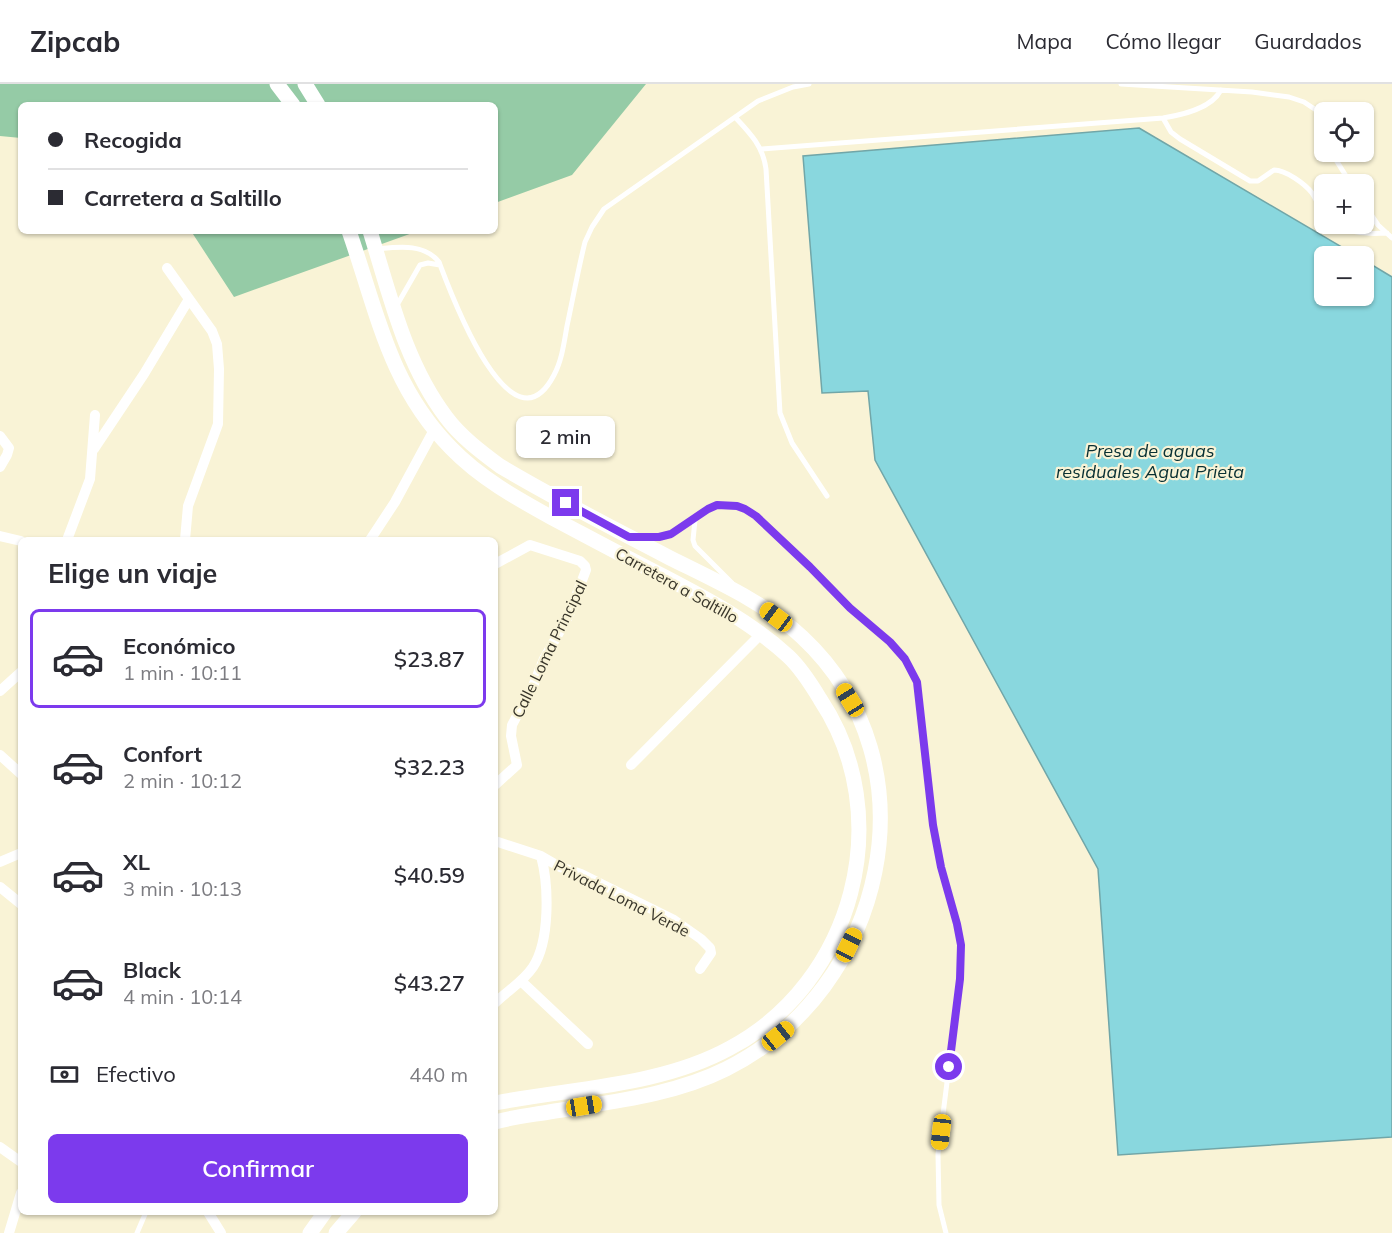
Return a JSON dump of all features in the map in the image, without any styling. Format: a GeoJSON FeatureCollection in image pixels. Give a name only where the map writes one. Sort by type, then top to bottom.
{"type":"FeatureCollection","features":[{"type":"Feature","properties":{"kind":"main road"},"geometry":{"type":"LineString","coordinates":[[276,84],[290,102]]}},
{"type":"Feature","properties":{"kind":"main road"},"geometry":{"type":"LineString","coordinates":[[305,84],[316,102]]}},
{"type":"Feature","properties":{"kind":"main road","name":"Carretera a Saltillo"},"geometry":{"type":"LineString","coordinates":[[349,234],[389,354],[411,396],[434,430],[468,464],[508,494],[709,600],[760,634],[788,657],[812,686],[836,727],[852,768],[859,813],[860,841],[858,865],[844,914],[832,942],[807,980],[777,1015],[755,1033],[712,1057],[675,1071],[498,1102]]}},
{"type":"Feature","properties":{"kind":"main road","name":"Carretera a Saltillo"},"geometry":{"type":"LineString","coordinates":[[371,234],[417,370],[447,419],[464,437],[500,466],[629,537],[740,593],[762,606],[801,636],[835,675],[850,700],[876,764],[881,839],[878,865],[863,918],[831,977],[790,1027],[743,1061],[701,1079],[642,1097],[498,1121]]}},
{"type":"Feature","properties":{"kind":"main road"},"geometry":{"type":"LineString","coordinates":[[310,1233],[323,1215]]}},
{"type":"Feature","properties":{"kind":"main road"},"geometry":{"type":"LineString","coordinates":[[336,1233],[351,1215]]}},
{"type":"Feature","properties":{"kind":"street"},"geometry":{"type":"LineString","coordinates":[[167,268],[212,331],[217,344],[220,414],[188,506],[185,537]]}},
{"type":"Feature","properties":{"kind":"street"},"geometry":{"type":"LineString","coordinates":[[94,449],[144,374],[189,299]]}},
{"type":"Feature","properties":{"kind":"street"},"geometry":{"type":"LineString","coordinates":[[68,537],[90,478],[95,415]]}},
{"type":"Feature","properties":{"kind":"street"},"geometry":{"type":"LineString","coordinates":[[372,537],[395,502],[434,430]]}},
{"type":"Feature","properties":{"kind":"street"},"geometry":{"type":"LineString","coordinates":[[0,436],[9,448],[0,467]]}},
{"type":"Feature","properties":{"kind":"street"},"geometry":{"type":"LineString","coordinates":[[0,536],[18,540]]}},
{"type":"Feature","properties":{"kind":"street","name":"Calle Loma Principal"},"geometry":{"type":"LineString","coordinates":[[498,562],[526,546],[535,545],[580,561],[586,570],[560,634],[544,658],[533,686],[512,725],[511,736],[518,765],[498,782]]}},
{"type":"Feature","properties":{"kind":"street"},"geometry":{"type":"LineString","coordinates":[[631,765],[760,634]]}},
{"type":"Feature","properties":{"kind":"street"},"geometry":{"type":"LineString","coordinates":[[0,691],[18,675]]}},
{"type":"Feature","properties":{"kind":"street"},"geometry":{"type":"LineString","coordinates":[[0,755],[18,771]]}},
{"type":"Feature","properties":{"kind":"street"},"geometry":{"type":"LineString","coordinates":[[498,842],[541,856],[546,887],[540,952],[533,967],[521,981],[498,1000]]}},
{"type":"Feature","properties":{"kind":"street"},"geometry":{"type":"LineString","coordinates":[[0,862],[18,854]]}},
{"type":"Feature","properties":{"kind":"street","name":"Privada Loma Verde"},"geometry":{"type":"LineString","coordinates":[[541,856],[674,920],[693,933],[711,950],[700,969]]}},
{"type":"Feature","properties":{"kind":"street"},"geometry":{"type":"LineString","coordinates":[[0,887],[18,902]]}},
{"type":"Feature","properties":{"kind":"street"},"geometry":{"type":"LineString","coordinates":[[521,981],[588,1044]]}},
{"type":"Feature","properties":{"kind":"street"},"geometry":{"type":"LineString","coordinates":[[0,1147],[18,1160]]}},
{"type":"Feature","properties":{"kind":"street"},"geometry":{"type":"LineString","coordinates":[[9,1233],[18,1203]]}},
{"type":"Feature","properties":{"kind":"street"},"geometry":{"type":"LineString","coordinates":[[210,1215],[221,1233]]}},
{"type":"Feature","properties":{"kind":"lane"},"geometry":{"type":"LineString","coordinates":[[376,249],[413,248],[435,257],[478,351],[495,378],[515,395],[535,396],[544,389],[554,375],[562,355],[585,242],[597,218],[612,203],[758,101],[776,92],[809,84]]}},
{"type":"Feature","properties":{"kind":"lane"},"geometry":{"type":"LineString","coordinates":[[1121,84],[1274,94],[1304,102],[1314,109]]}},
{"type":"Feature","properties":{"kind":"lane"},"geometry":{"type":"LineString","coordinates":[[761,149],[1163,118],[1209,104],[1218,97],[1221,90]]}},
{"type":"Feature","properties":{"kind":"lane"},"geometry":{"type":"LineString","coordinates":[[735,117],[754,136],[761,149],[766,169],[780,413],[792,443],[826,496]]}},
{"type":"Feature","properties":{"kind":"lane"},"geometry":{"type":"LineString","coordinates":[[1163,118],[1172,132],[1180,139],[1250,180],[1258,181],[1274,170],[1282,171],[1308,188],[1314,195]]}},
{"type":"Feature","properties":{"kind":"lane"},"geometry":{"type":"LineString","coordinates":[[1374,219],[1392,238]]}},
{"type":"Feature","properties":{"kind":"lane"},"geometry":{"type":"LineString","coordinates":[[1374,234],[1387,233]]}},
{"type":"Feature","properties":{"kind":"lane"},"geometry":{"type":"LineString","coordinates":[[395,310],[408,282],[420,265],[428,263],[440,265]]}},
{"type":"Feature","properties":{"kind":"lane"},"geometry":{"type":"LineString","coordinates":[[629,537],[665,536],[695,520],[708,509],[726,504],[737,506],[756,516],[850,608],[890,642],[912,669],[917,682],[933,825],[961,945],[960,979],[938,1154],[939,1204],[946,1233]]}},
{"type":"Feature","properties":{"kind":"lane"},"geometry":{"type":"LineString","coordinates":[[695,520],[693,540],[695,546],[740,593]]}},
{"type":"Feature","properties":{"kind":"lane"},"geometry":{"type":"LineString","coordinates":[[137,1233],[145,1215]]}},
{"type":"Feature","properties":{"kind":"green space"},"geometry":{"type":"Polygon","coordinates":[[[0,84],[646,84],[572,175],[498,202],[498,102],[18,102],[18,138],[0,136],[0,84]]]}},
{"type":"Feature","properties":{"kind":"green space"},"geometry":{"type":"Polygon","coordinates":[[[193,234],[410,234],[234,297],[193,234]]]}},
{"type":"Feature","properties":{"kind":"water","name":"Presa de aguas residuales Agua Prieta"},"geometry":{"type":"Polygon","coordinates":[[[1139,128],[1314,231],[1314,234],[1320,234],[1340,246],[1314,246],[1314,306],[1374,306],[1374,266],[1392,277],[1392,1137],[1118,1155],[1098,869],[875,460],[868,391],[822,393],[803,156],[1139,128]]]}},
{"type":"Feature","properties":{"kind":"route"},"geometry":{"type":"LineString","coordinates":[[566,503],[629,537],[659,537],[671,534],[717,505],[726,504],[745,509],[756,516],[850,608],[890,642],[912,669],[920,696],[933,825],[961,945],[960,979],[949,1067]]}}]}
